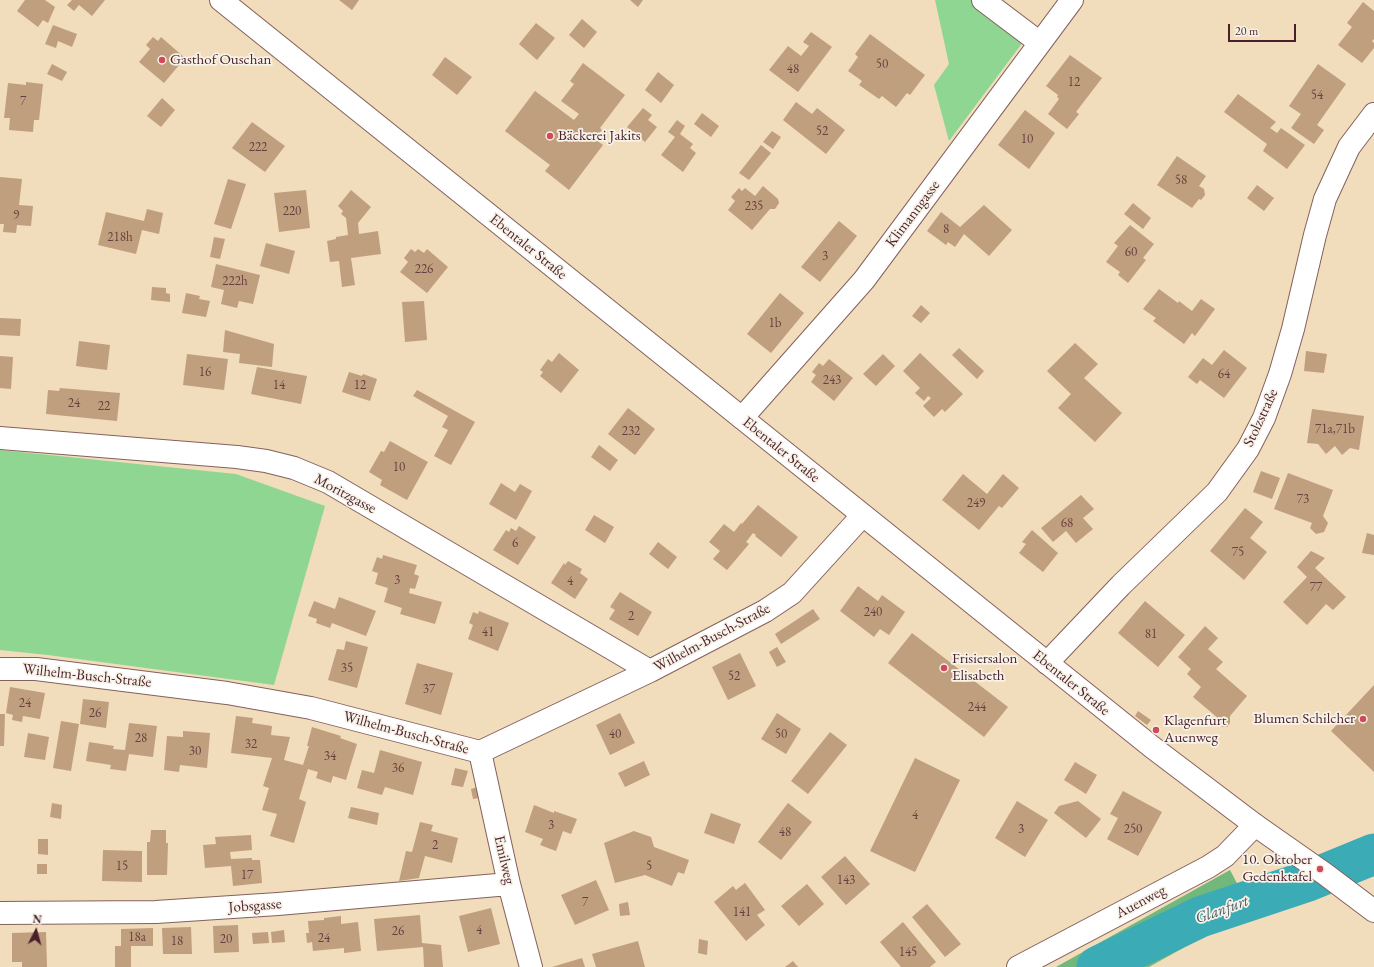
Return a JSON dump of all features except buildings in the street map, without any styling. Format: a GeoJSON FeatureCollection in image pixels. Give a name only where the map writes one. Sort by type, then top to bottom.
{"type":"FeatureCollection","features":[{"type":"Feature","properties":{"kind":"street","name":"Ebentaler Straße"},"geometry":{"type":"LineString","coordinates":[[221,0],[862,516],[1152,747],[1255,825],[1299,855],[1374,911]]}},
{"type":"Feature","properties":{"kind":"street"},"geometry":{"type":"LineString","coordinates":[[983,0],[1040,43]]}},
{"type":"Feature","properties":{"kind":"street","name":"Klimanngasse"},"geometry":{"type":"LineString","coordinates":[[742,418],[864,280],[1072,0]]}},
{"type":"Feature","properties":{"kind":"street","name":"Stolzstraße"},"geometry":{"type":"LineString","coordinates":[[1047,663],[1121,585],[1217,492],[1248,449],[1264,418],[1294,329],[1315,235],[1325,198],[1349,147],[1374,114]]}},
{"type":"Feature","properties":{"kind":"street","name":"Moritzgasse"},"geometry":{"type":"LineString","coordinates":[[0,438],[237,457],[266,461],[294,468],[328,482],[650,671]]}},
{"type":"Feature","properties":{"kind":"street","name":"Wilhelm-Busch-Straße"},"geometry":{"type":"LineString","coordinates":[[0,669],[36,669],[235,694],[311,708],[480,752],[650,671],[765,612],[792,593],[862,516]]}},
{"type":"Feature","properties":{"kind":"street","name":"Emilweg"},"geometry":{"type":"LineString","coordinates":[[480,752],[509,884],[531,967]]}},
{"type":"Feature","properties":{"kind":"street","name":"Auenweg"},"geometry":{"type":"LineString","coordinates":[[1018,967],[1208,867],[1224,856],[1255,825]]}},
{"type":"Feature","properties":{"kind":"street","name":"Jobsgasse"},"geometry":{"type":"LineString","coordinates":[[0,913],[156,912],[278,904],[509,884]]}},
{"type":"Feature","properties":{"kind":"green space"},"geometry":{"type":"Polygon","coordinates":[[[935,0],[975,0],[1026,38],[949,141],[934,85],[949,64],[935,0]]]}},
{"type":"Feature","properties":{"kind":"green space"},"geometry":{"type":"Polygon","coordinates":[[[0,450],[236,474],[325,506],[274,685],[0,650],[0,450]]]}},
{"type":"Feature","properties":{"kind":"green space"},"geometry":{"type":"Polygon","coordinates":[[[1230,870],[1251,910],[1149,967],[1056,967],[1230,870]]]}},
{"type":"Feature","properties":{"kind":"waterway","name":"Glanfurt"},"geometry":{"type":"LineString","coordinates":[[1097,967],[1200,917],[1308,881],[1374,854]]}},
{"type":"Feature","properties":{"kind":"place","name":"Gasthof Ouschan"},"geometry":{"type":"Point","coordinates":[162,60]}},
{"type":"Feature","properties":{"kind":"place","name":"Bäckerei Jakits"},"geometry":{"type":"Point","coordinates":[550,136]}},
{"type":"Feature","properties":{"kind":"place","name":"Frisiersalon Elisabeth"},"geometry":{"type":"Point","coordinates":[944,668]}},
{"type":"Feature","properties":{"kind":"place","name":"Blumen Schilcher"},"geometry":{"type":"Point","coordinates":[1363,719]}},
{"type":"Feature","properties":{"kind":"place","name":"Klagenfurt Auenweg"},"geometry":{"type":"Point","coordinates":[1156,730]}},
{"type":"Feature","properties":{"kind":"place","name":"10. Oktober Gedenktafel"},"geometry":{"type":"Point","coordinates":[1320,869]}}]}
